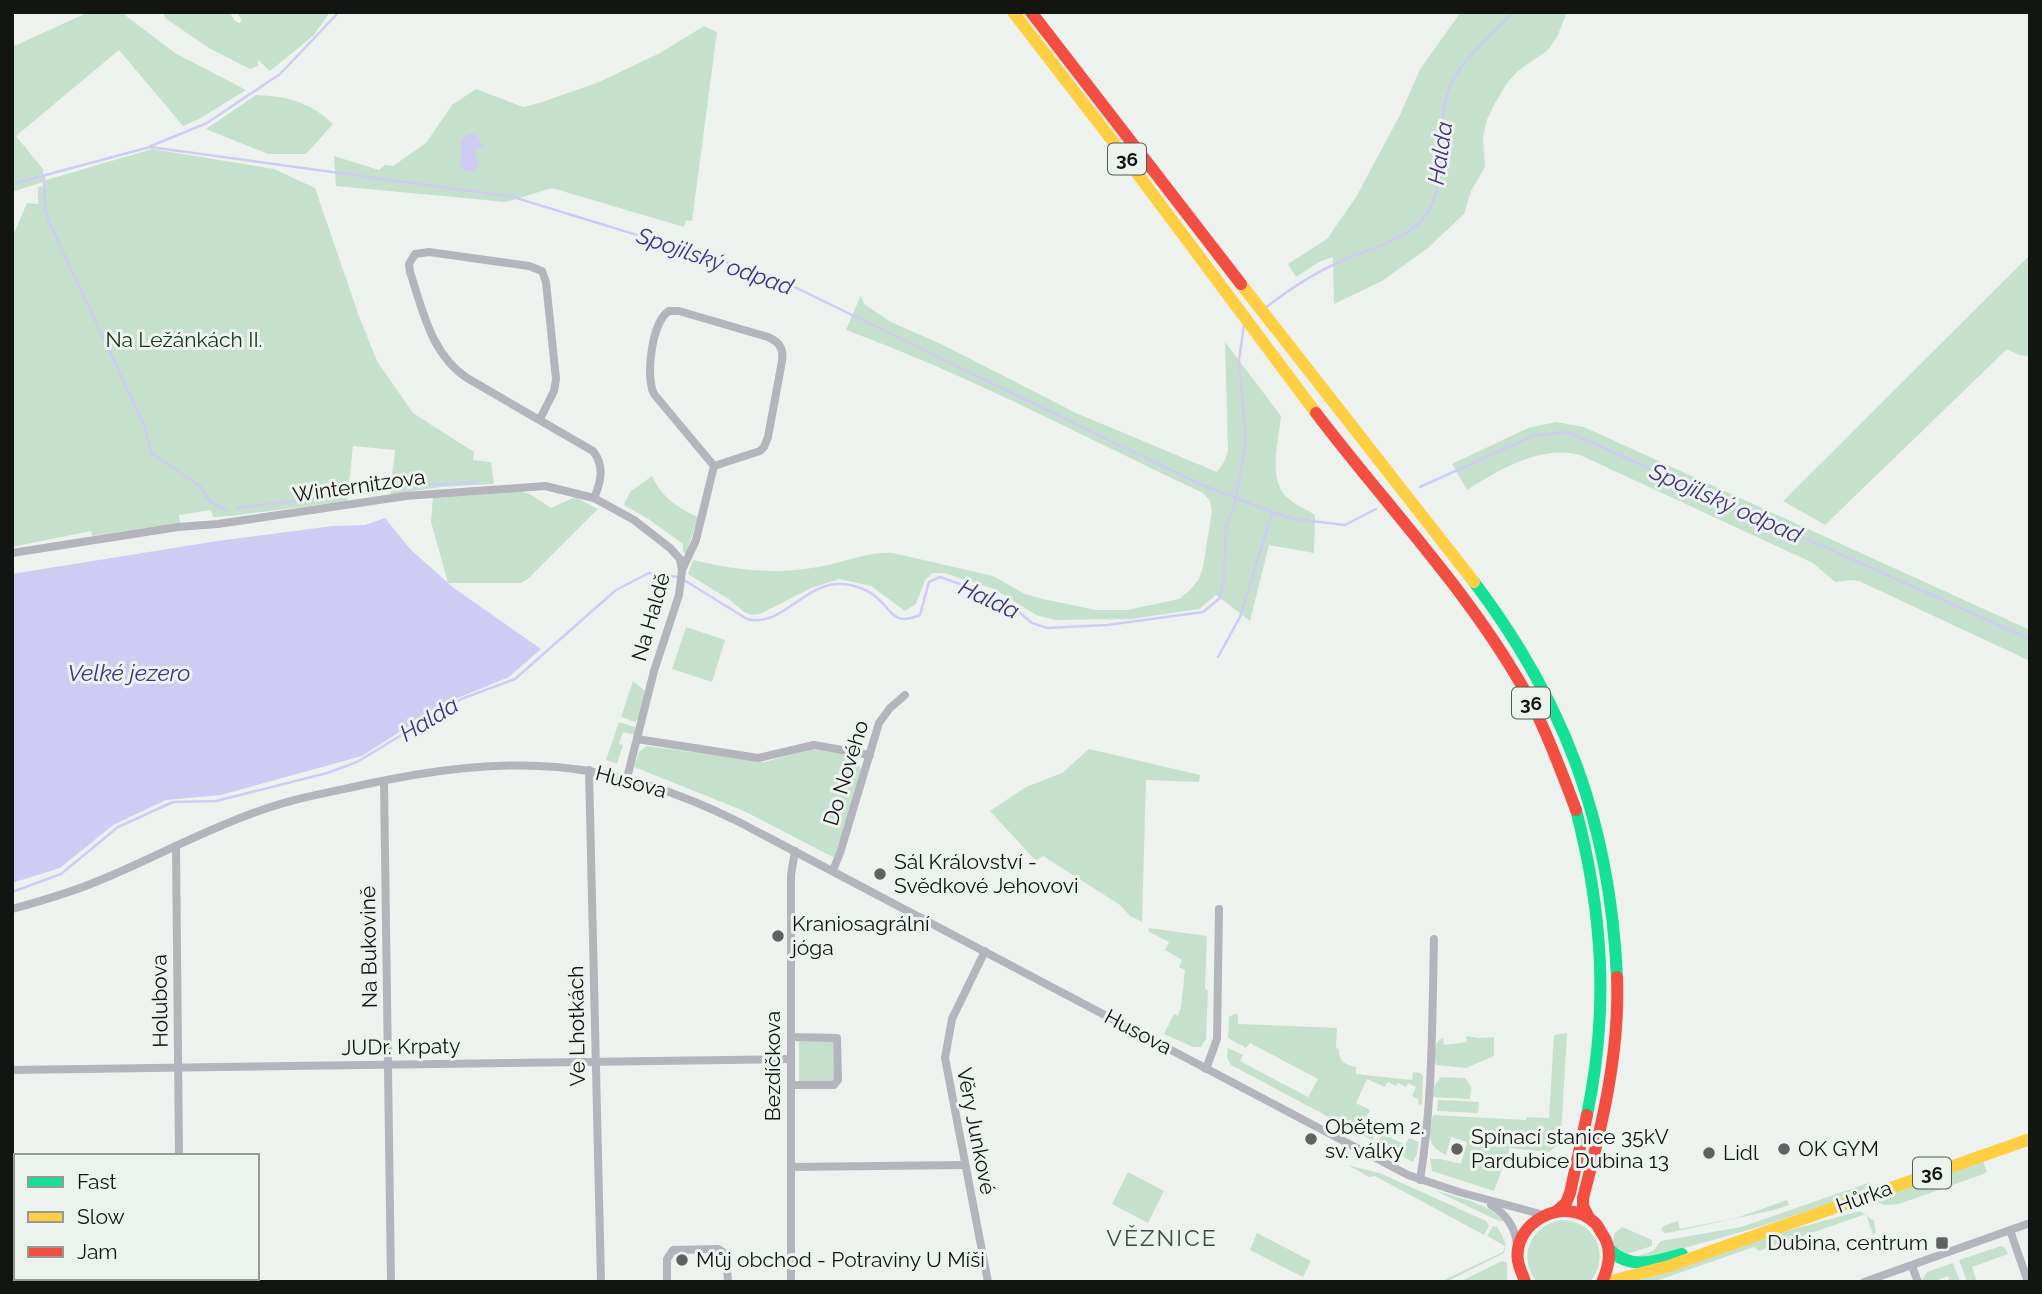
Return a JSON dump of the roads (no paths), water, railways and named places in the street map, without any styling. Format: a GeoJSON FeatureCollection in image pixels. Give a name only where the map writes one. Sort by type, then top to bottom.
{"type":"FeatureCollection","features":[{"type":"Feature","properties":{"kind":"main road","name":"36"},"geometry":{"type":"LineString","coordinates":[[1013,12],[1309,404],[1465,602],[1501,652],[1542,723],[1573,800],[1587,850],[1597,898],[1601,947],[1602,997],[1591,1093],[1569,1196],[1557,1211]]}},
{"type":"Feature","properties":{"kind":"main road","name":"36"},"geometry":{"type":"LineString","coordinates":[[1031,12],[1505,623],[1557,715],[1586,789],[1600,840],[1610,892],[1617,975],[1612,1065],[1583,1198],[1584,1211],[1603,1233],[1609,1249],[1609,1265],[1604,1282]]}},
{"type":"Feature","properties":{"kind":"main road","name":"Hůrka"},"geometry":{"type":"LineString","coordinates":[[1604,1282],[1669,1266],[2030,1139]]}},
{"type":"Feature","properties":{"kind":"main road"},"geometry":{"type":"LineString","coordinates":[[1518,1249],[1527,1229],[1544,1215],[1570,1211],[1589,1219]]}},
{"type":"Feature","properties":{"kind":"main road","name":"Hůrka"},"geometry":{"type":"LineString","coordinates":[[1609,1249],[1623,1262],[1634,1264],[1737,1241]]}},
{"type":"Feature","properties":{"kind":"main road","name":"Husova"},"geometry":{"type":"LineString","coordinates":[[1518,1249],[1518,1267],[1525,1282]]}},
{"type":"Feature","properties":{"kind":"street"},"geometry":{"type":"LineString","coordinates":[[540,419],[554,391],[556,379],[546,282],[542,271],[529,266],[429,252],[415,254],[409,264],[410,272],[442,356],[460,374],[588,447],[597,456],[601,472],[594,498]]}},
{"type":"Feature","properties":{"kind":"street"},"geometry":{"type":"LineString","coordinates":[[669,311],[679,311],[768,337],[777,342],[783,352],[764,447],[758,452],[714,466],[651,388],[655,328],[662,316],[669,311]]}},
{"type":"Feature","properties":{"kind":"street","name":"Na Haldě"},"geometry":{"type":"LineString","coordinates":[[627,778],[654,671],[680,589],[682,570],[696,540],[714,466]]}},
{"type":"Feature","properties":{"kind":"street","name":"Winternitzova"},"geometry":{"type":"LineString","coordinates":[[12,553],[178,527],[218,524],[435,493],[545,486],[594,498],[634,520],[663,541],[680,559],[682,570]]}},
{"type":"Feature","properties":{"kind":"street","name":"Do Nového"},"geometry":{"type":"LineString","coordinates":[[833,870],[882,718],[905,695]]}},
{"type":"Feature","properties":{"kind":"street","name":"Husova"},"geometry":{"type":"LineString","coordinates":[[637,739],[758,758],[814,745],[870,755]]}},
{"type":"Feature","properties":{"kind":"street","name":"Husova"},"geometry":{"type":"LineString","coordinates":[[12,909],[84,887],[268,808],[439,771],[500,765],[544,765],[589,770],[627,778],[702,804],[795,850],[1420,1180],[1544,1215]]}},
{"type":"Feature","properties":{"kind":"street","name":"Ve Lhotkách"},"geometry":{"type":"LineString","coordinates":[[589,770],[601,1282]]}},
{"type":"Feature","properties":{"kind":"street","name":"Na Bukovině"},"geometry":{"type":"LineString","coordinates":[[384,781],[391,1282]]}},
{"type":"Feature","properties":{"kind":"street","name":"Holubova"},"geometry":{"type":"LineString","coordinates":[[176,846],[179,1154]]}},
{"type":"Feature","properties":{"kind":"street","name":"Bezdíčkova"},"geometry":{"type":"LineString","coordinates":[[791,1282],[790,875],[795,850]]}},
{"type":"Feature","properties":{"kind":"street"},"geometry":{"type":"LineString","coordinates":[[1206,1069],[1217,1039],[1219,909]]}},
{"type":"Feature","properties":{"kind":"street"},"geometry":{"type":"LineString","coordinates":[[1420,1180],[1430,1058],[1434,939]]}},
{"type":"Feature","properties":{"kind":"street","name":"Věry Junkové"},"geometry":{"type":"LineString","coordinates":[[985,951],[952,1019],[945,1050],[945,1068],[988,1282]]}},
{"type":"Feature","properties":{"kind":"street"},"geometry":{"type":"LineString","coordinates":[[791,1037],[833,1037],[838,1041],[837,1084],[791,1085]]}},
{"type":"Feature","properties":{"kind":"street","name":"JUDr. Krpaty"},"geometry":{"type":"LineString","coordinates":[[12,1070],[791,1059]]}},
{"type":"Feature","properties":{"kind":"street"},"geometry":{"type":"LineString","coordinates":[[791,1167],[964,1165]]}},
{"type":"Feature","properties":{"kind":"street","name":"Husova"},"geometry":{"type":"LineString","coordinates":[[1459,1192],[1489,1204],[1503,1214],[1513,1228],[1518,1249]]}},
{"type":"Feature","properties":{"kind":"street"},"geometry":{"type":"LineString","coordinates":[[1864,1282],[2030,1223]]}},
{"type":"Feature","properties":{"kind":"street"},"geometry":{"type":"LineString","coordinates":[[2010,1230],[2028,1282]]}},
{"type":"Feature","properties":{"kind":"street"},"geometry":{"type":"LineString","coordinates":[[667,1282],[667,1259],[673,1250],[718,1249],[726,1254],[728,1282]]}},
{"type":"Feature","properties":{"kind":"street"},"geometry":{"type":"LineString","coordinates":[[1912,1266],[1918,1282]]}},
{"type":"Feature","properties":{"kind":"water"},"geometry":{"type":"Polygon","coordinates":[[[470,134],[476,134],[483,145],[475,153],[479,163],[476,170],[471,172],[460,168],[460,142],[470,134]]]}},
{"type":"Feature","properties":{"kind":"water","name":"Velké jezero"},"geometry":{"type":"Polygon","coordinates":[[[385,518],[410,549],[455,589],[541,649],[509,677],[443,704],[362,756],[221,795],[166,800],[113,825],[60,868],[12,883],[12,574],[217,541],[333,526],[365,525],[385,518]]]}},
{"type":"Feature","properties":{"kind":"waterway"},"geometry":{"type":"LineString","coordinates":[[151,146],[207,123],[280,74],[339,12]]}},
{"type":"Feature","properties":{"kind":"waterway","name":"Halda"},"geometry":{"type":"LineString","coordinates":[[1265,308],[1315,274],[1390,242],[1419,223],[1430,208],[1437,191],[1443,115],[1453,80],[1473,53],[1513,12]]}},
{"type":"Feature","properties":{"kind":"waterway","name":"Spojilský odpad"},"geometry":{"type":"LineString","coordinates":[[12,184],[150,147],[513,197],[774,277],[1195,482],[1272,512],[1294,519],[1345,525],[1376,509]]}},
{"type":"Feature","properties":{"kind":"waterway"},"geometry":{"type":"LineString","coordinates":[[44,176],[45,208],[49,222],[145,427],[151,453],[200,486],[211,503],[227,510]]}},
{"type":"Feature","properties":{"kind":"waterway","name":"Halda"},"geometry":{"type":"LineString","coordinates":[[684,580],[747,619],[760,620],[783,611],[816,590],[841,584],[868,592],[899,618],[911,618],[920,615],[929,582],[940,577],[990,594],[1013,607],[1032,623],[1047,628],[1107,625],[1203,612],[1220,598],[1224,578],[1226,527],[1234,507],[1246,441],[1239,360],[1244,325]]}},
{"type":"Feature","properties":{"kind":"waterway","name":"Spojilský odpad"},"geometry":{"type":"LineString","coordinates":[[1420,487],[1533,436],[1568,432],[2030,639]]}},
{"type":"Feature","properties":{"kind":"waterway"},"geometry":{"type":"LineString","coordinates":[[238,508],[428,485],[478,482]]}},
{"type":"Feature","properties":{"kind":"waterway"},"geometry":{"type":"LineString","coordinates":[[1218,657],[1240,617],[1272,513]]}},
{"type":"Feature","properties":{"kind":"waterway","name":"Halda"},"geometry":{"type":"LineString","coordinates":[[12,892],[61,874],[118,827],[173,802],[216,801],[327,773],[357,762],[461,699],[515,679],[616,590],[649,573],[678,577]]}},
{"type":"Feature","properties":{"kind":"place","name":"Sál Království - Svědkové Jehovovi"},"geometry":{"type":"Point","coordinates":[880,874]}},
{"type":"Feature","properties":{"kind":"place","name":"Kraniosagrální jóga"},"geometry":{"type":"Point","coordinates":[778,936]}},
{"type":"Feature","properties":{"kind":"place","name":"Obětem 2. sv. války"},"geometry":{"type":"Point","coordinates":[1311,1139]}},
{"type":"Feature","properties":{"kind":"place","name":"Spínací stanice 35kV Pardubice Dubina 13"},"geometry":{"type":"Point","coordinates":[1457,1149]}},
{"type":"Feature","properties":{"kind":"place","name":"OK GYM"},"geometry":{"type":"Point","coordinates":[1784,1149]}},
{"type":"Feature","properties":{"kind":"place","name":"Lidl"},"geometry":{"type":"Point","coordinates":[1709,1153]}},
{"type":"Feature","properties":{"kind":"place","name":"Dubina, centrum"},"geometry":{"type":"Point","coordinates":[1942,1243]}},
{"type":"Feature","properties":{"kind":"place","name":"Můj obchod - Potraviny U Míši"},"geometry":{"type":"Point","coordinates":[682,1260]}},
{"type":"Feature","properties":{"kind":"district","name":"VĚZNICE"},"geometry":{"type":"Point","coordinates":[1162,1238]}},
{"type":"Feature","properties":{"kind":"park label","name":"Na Ležánkách II."},"geometry":{"type":"Point","coordinates":[184,340]}}]}
